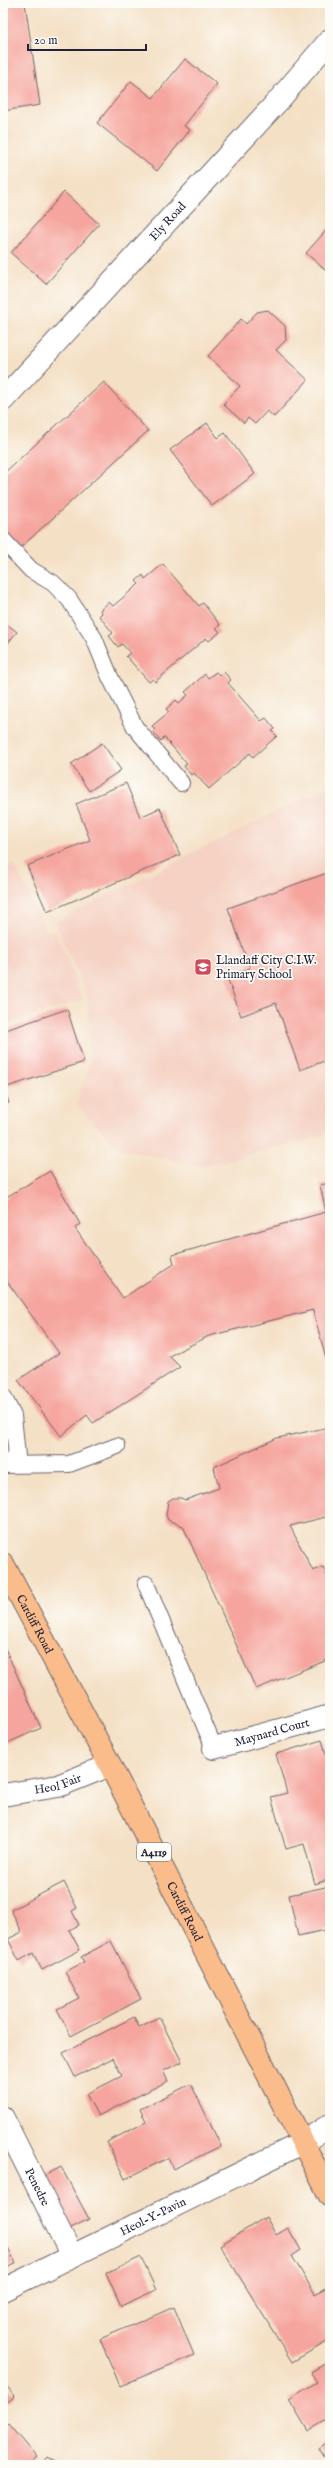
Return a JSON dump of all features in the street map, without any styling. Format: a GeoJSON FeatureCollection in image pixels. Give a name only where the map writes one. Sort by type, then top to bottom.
{"type":"FeatureCollection","features":[{"type":"Feature","properties":{"kind":"main road","name":"Cardiff Road"},"geometry":{"type":"LineString","coordinates":[[3,1564],[110,1765],[330,2196]]}},
{"type":"Feature","properties":{"kind":"street","name":"Ely Road"},"geometry":{"type":"LineString","coordinates":[[3,400],[278,101],[330,40]]}},
{"type":"Feature","properties":{"kind":"street","name":"Maynard Court"},"geometry":{"type":"LineString","coordinates":[[214,1748],[330,1716]]}},
{"type":"Feature","properties":{"kind":"street","name":"Heol Fair"},"geometry":{"type":"LineString","coordinates":[[3,1795],[58,1786],[110,1765]]}},
{"type":"Feature","properties":{"kind":"street","name":"Penedre"},"geometry":{"type":"LineString","coordinates":[[3,2118],[72,2256]]}},
{"type":"Feature","properties":{"kind":"street","name":"Heol-Y-Pavin"},"geometry":{"type":"LineString","coordinates":[[3,2290],[302,2143],[330,2125]]}},
{"type":"Feature","properties":{"kind":"lane"},"geometry":{"type":"LineString","coordinates":[[3,540],[31,570],[53,583],[69,599],[94,638],[110,677],[135,727],[182,783]]}},
{"type":"Feature","properties":{"kind":"lane"},"geometry":{"type":"LineString","coordinates":[[3,1396],[13,1416],[17,1456],[4,1466]]}},
{"type":"Feature","properties":{"kind":"lane"},"geometry":{"type":"LineString","coordinates":[[4,1466],[69,1464],[117,1446]]}},
{"type":"Feature","properties":{"kind":"lane"},"geometry":{"type":"LineString","coordinates":[[146,1584],[214,1748]]}},
{"type":"Feature","properties":{"kind":"shaded area"},"geometry":{"type":"Polygon","coordinates":[[[330,708],[330,760],[312,715],[330,708]]]}},
{"type":"Feature","properties":{"kind":"shaded area","name":"Llandaff City C.I.W. Primary School"},"geometry":{"type":"Polygon","coordinates":[[[330,785],[330,1133],[203,1167],[120,1149],[76,1105],[90,1061],[87,993],[54,922],[330,785]]]}},
{"type":"Feature","properties":{"kind":"shaded area"},"geometry":{"type":"Polygon","coordinates":[[[14,864],[47,931],[55,930],[83,1000],[3,1025],[3,868],[14,864]]]}},
{"type":"Feature","properties":{"kind":"building"},"geometry":{"type":"Polygon","coordinates":[[[3,3],[25,3],[40,105],[3,111],[3,3]]]}},
{"type":"Feature","properties":{"kind":"building"},"geometry":{"type":"Polygon","coordinates":[[[185,59],[217,84],[184,126],[190,130],[157,171],[97,123],[131,81],[153,98],[185,59]]]}},
{"type":"Feature","properties":{"kind":"building"},"geometry":{"type":"Polygon","coordinates":[[[64,192],[99,224],[46,284],[11,253],[64,192]]]}},
{"type":"Feature","properties":{"kind":"building"},"geometry":{"type":"Polygon","coordinates":[[[330,226],[330,274],[306,253],[330,226]]]}},
{"type":"Feature","properties":{"kind":"building"},"geometry":{"type":"Polygon","coordinates":[[[268,310],[285,326],[286,340],[276,350],[308,380],[274,417],[267,411],[255,424],[248,418],[244,423],[223,404],[240,386],[208,356],[241,319],[246,324],[257,312],[268,310]]]}},
{"type":"Feature","properties":{"kind":"building"},"geometry":{"type":"Polygon","coordinates":[[[104,382],[148,431],[19,549],[3,531],[3,474],[104,382]]]}},
{"type":"Feature","properties":{"kind":"building"},"geometry":{"type":"Polygon","coordinates":[[[207,423],[218,438],[225,433],[255,474],[212,506],[170,450],[207,423]]]}},
{"type":"Feature","properties":{"kind":"building"},"geometry":{"type":"Polygon","coordinates":[[[163,564],[199,606],[203,603],[220,625],[216,628],[220,632],[209,641],[206,638],[155,682],[153,679],[149,682],[126,656],[130,653],[122,644],[118,647],[109,636],[113,633],[99,616],[102,613],[100,610],[109,602],[113,606],[139,584],[136,581],[143,575],[145,579],[163,564]]]}},
{"type":"Feature","properties":{"kind":"building"},"geometry":{"type":"Polygon","coordinates":[[[3,621],[17,632],[3,649],[3,621]]]}},
{"type":"Feature","properties":{"kind":"building"},"geometry":{"type":"Polygon","coordinates":[[[216,672],[220,676],[224,672],[231,680],[228,683],[261,721],[266,718],[275,729],[272,731],[277,736],[253,757],[250,753],[209,789],[194,773],[191,775],[184,766],[187,764],[164,737],[161,741],[153,732],[155,730],[152,726],[169,712],[166,709],[176,700],[179,703],[188,695],[185,692],[205,674],[208,678],[216,672]]]}},
{"type":"Feature","properties":{"kind":"building"},"geometry":{"type":"Polygon","coordinates":[[[102,743],[121,770],[89,791],[71,764],[102,743]]]}},
{"type":"Feature","properties":{"kind":"building"},"geometry":{"type":"Polygon","coordinates":[[[126,783],[140,817],[160,808],[180,855],[47,912],[27,866],[90,840],[76,804],[126,783]]]}},
{"type":"Feature","properties":{"kind":"building"},"geometry":{"type":"Polygon","coordinates":[[[330,872],[330,1059],[300,1070],[276,1003],[241,1016],[227,977],[250,968],[228,908],[330,872]]]}},
{"type":"Feature","properties":{"kind":"building"},"geometry":{"type":"Polygon","coordinates":[[[67,1009],[84,1062],[4,1088],[9,1103],[3,1105],[3,1031],[67,1009]]]}},
{"type":"Feature","properties":{"kind":"building"},"geometry":{"type":"Polygon","coordinates":[[[50,1171],[80,1224],[75,1228],[123,1298],[174,1264],[172,1255],[326,1212],[320,1185],[330,1183],[330,1359],[326,1359],[313,1310],[209,1336],[169,1356],[180,1367],[93,1423],[87,1415],[61,1436],[18,1380],[59,1353],[3,1276],[3,1199],[50,1171]]]}},
{"type":"Feature","properties":{"kind":"building"},"geometry":{"type":"Polygon","coordinates":[[[330,1427],[330,1516],[290,1526],[313,1571],[323,1567],[330,1581],[330,1659],[256,1689],[183,1526],[168,1520],[166,1515],[168,1501],[173,1498],[181,1498],[185,1500],[219,1488],[214,1467],[277,1438],[330,1427]]]}},
{"type":"Feature","properties":{"kind":"building"},"geometry":{"type":"Polygon","coordinates":[[[3,1644],[41,1728],[3,1745],[3,1644]]]}},
{"type":"Feature","properties":{"kind":"building"},"geometry":{"type":"Polygon","coordinates":[[[322,1740],[330,1768],[330,1879],[315,1884],[304,1844],[286,1849],[271,1797],[287,1793],[276,1754],[322,1740]]]}},
{"type":"Feature","properties":{"kind":"building"},"geometry":{"type":"Polygon","coordinates":[[[64,1882],[77,1908],[72,1911],[79,1925],[69,1930],[80,1950],[42,1970],[33,1953],[19,1961],[8,1939],[22,1932],[11,1910],[64,1882]]]}},
{"type":"Feature","properties":{"kind":"building"},"geometry":{"type":"Polygon","coordinates":[[[330,1886],[330,1929],[298,1936],[289,1895],[330,1886]]]}},
{"type":"Feature","properties":{"kind":"building"},"geometry":{"type":"Polygon","coordinates":[[[111,1941],[141,1999],[71,2036],[57,2009],[79,1998],[65,1972],[84,1962],[81,1957],[111,1941]]]}},
{"type":"Feature","properties":{"kind":"building"},"geometry":{"type":"Polygon","coordinates":[[[134,2017],[139,2027],[159,2017],[182,2062],[163,2071],[168,2081],[98,2116],[86,2094],[122,2076],[113,2058],[75,2077],[63,2053],[134,2017]]]}},
{"type":"Feature","properties":{"kind":"building"},"geometry":{"type":"Polygon","coordinates":[[[191,2084],[221,2146],[173,2169],[168,2158],[125,2179],[107,2142],[146,2122],[140,2109],[191,2084]]]}},
{"type":"Feature","properties":{"kind":"building"},"geometry":{"type":"Polygon","coordinates":[[[61,2167],[89,2219],[65,2231],[38,2179],[61,2167]]]}},
{"type":"Feature","properties":{"kind":"building"},"geometry":{"type":"Polygon","coordinates":[[[266,2217],[276,2235],[288,2228],[301,2250],[292,2256],[315,2294],[325,2288],[330,2296],[330,2340],[292,2362],[220,2245],[266,2217]]]}},
{"type":"Feature","properties":{"kind":"building"},"geometry":{"type":"Polygon","coordinates":[[[3,2240],[16,2263],[3,2270],[3,2240]]]}},
{"type":"Feature","properties":{"kind":"building"},"geometry":{"type":"Polygon","coordinates":[[[141,2257],[156,2290],[121,2306],[106,2273],[141,2257]]]}},
{"type":"Feature","properties":{"kind":"building"},"geometry":{"type":"Polygon","coordinates":[[[174,2307],[194,2355],[120,2386],[100,2339],[174,2307]]]}},
{"type":"Feature","properties":{"kind":"building"},"geometry":{"type":"Polygon","coordinates":[[[330,2361],[330,2418],[308,2431],[289,2399],[317,2382],[311,2373],[330,2361]]]}},
{"type":"Feature","properties":{"kind":"building"},"geometry":{"type":"Polygon","coordinates":[[[3,2382],[15,2396],[3,2406],[3,2382]]]}},
{"type":"Feature","properties":{"kind":"building"},"geometry":{"type":"Polygon","coordinates":[[[9,2424],[37,2457],[28,2465],[3,2465],[3,2430],[9,2424]]]}},
{"type":"Feature","properties":{"kind":"building"},"geometry":{"type":"Polygon","coordinates":[[[330,2440],[330,2465],[328,2465],[318,2448],[330,2440]]]}},
{"type":"Feature","properties":{"kind":"building"},"geometry":{"type":"Polygon","coordinates":[[[48,2457],[61,2465],[42,2465],[48,2457]]]}},
{"type":"Feature","properties":{"kind":"place","name":"Llandaff City C.I.W. Primary School"},"geometry":{"type":"Point","coordinates":[203,967]}}]}
